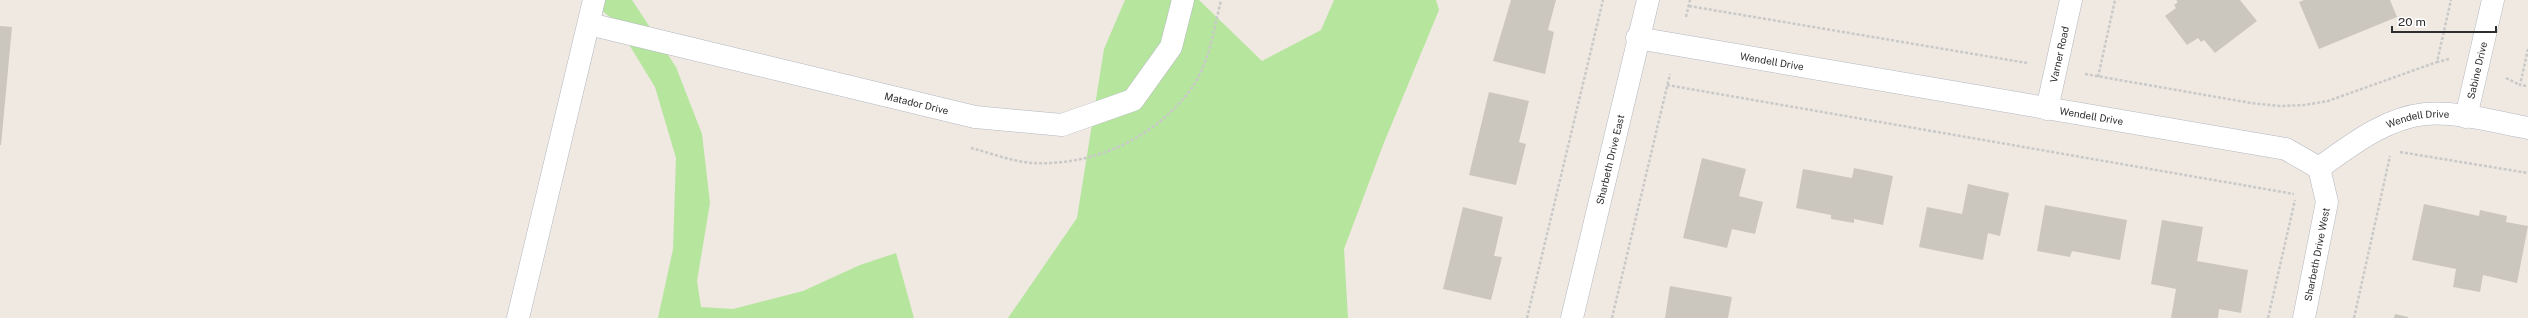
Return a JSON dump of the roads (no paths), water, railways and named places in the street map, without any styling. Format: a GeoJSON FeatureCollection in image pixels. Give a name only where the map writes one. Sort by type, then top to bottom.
{"type":"FeatureCollection","features":[{"type":"Feature","properties":{"kind":"street"},"geometry":{"type":"LineString","coordinates":[[518,318],[594,0]]}},
{"type":"Feature","properties":{"kind":"street","name":"Matador Drive"},"geometry":{"type":"LineString","coordinates":[[589,24],[975,117],[1062,125],[1133,100],[1171,47],[1183,0]]}},
{"type":"Feature","properties":{"kind":"street","name":"Sharbeth Drive East"},"geometry":{"type":"LineString","coordinates":[[1572,318],[1637,38],[1648,0]]}},
{"type":"Feature","properties":{"kind":"street","name":"Varner Road"},"geometry":{"type":"LineString","coordinates":[[2047,109],[2071,0]]}},
{"type":"Feature","properties":{"kind":"street","name":"Sabine Drive"},"geometry":{"type":"LineString","coordinates":[[2466,117],[2493,0]]}},
{"type":"Feature","properties":{"kind":"street","name":"Wendell Drive"},"geometry":{"type":"LineString","coordinates":[[1637,38],[2286,149],[2319,168],[2356,142],[2394,121],[2425,114],[2466,117],[2528,128]]}},
{"type":"Feature","properties":{"kind":"street","name":"Sharbeth Drive West"},"geometry":{"type":"LineString","coordinates":[[2304,318],[2327,202],[2319,168]]}}]}
